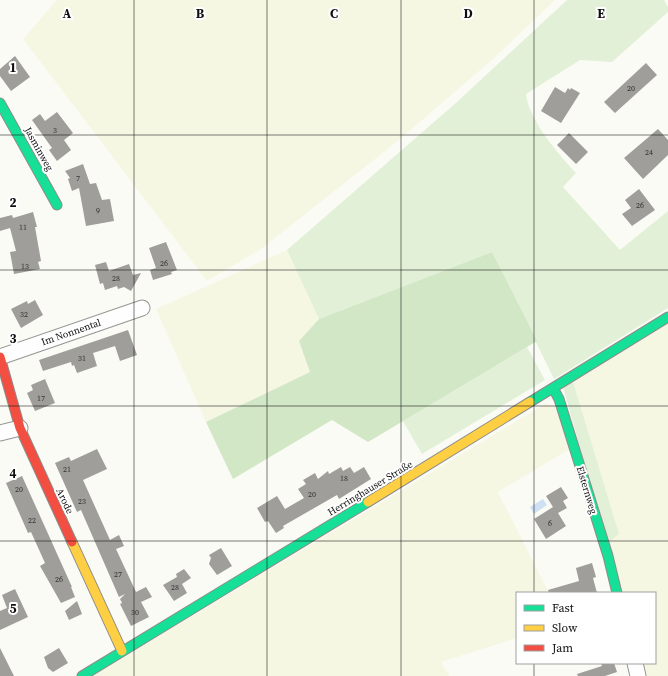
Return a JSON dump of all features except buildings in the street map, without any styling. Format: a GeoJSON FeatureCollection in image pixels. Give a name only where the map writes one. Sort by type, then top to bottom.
{"type":"FeatureCollection","features":[{"type":"Feature","properties":{"kind":"street","name":"Jasminweg"},"geometry":{"type":"LineString","coordinates":[[0,104],[58,205]]}},
{"type":"Feature","properties":{"kind":"street","name":"Im Nonnental"},"geometry":{"type":"LineString","coordinates":[[0,357],[142,308]]}},
{"type":"Feature","properties":{"kind":"street","name":"Herringhauser Straße"},"geometry":{"type":"LineString","coordinates":[[82,676],[668,317]]}},
{"type":"Feature","properties":{"kind":"street","name":"Arode"},"geometry":{"type":"LineString","coordinates":[[0,357],[20,428],[122,651]]}},
{"type":"Feature","properties":{"kind":"street","name":"Elsternweg"},"geometry":{"type":"LineString","coordinates":[[553,388],[559,399],[608,556],[617,592]]}},
{"type":"Feature","properties":{"kind":"street"},"geometry":{"type":"LineString","coordinates":[[0,433],[20,428]]}},
{"type":"Feature","properties":{"kind":"street"},"geometry":{"type":"LineString","coordinates":[[635,664],[638,676]]}},
{"type":"Feature","properties":{"kind":"green space"},"geometry":{"type":"Polygon","coordinates":[[[57,0],[555,0],[494,58],[399,140],[261,249],[207,281],[23,39],[57,0]]]}},
{"type":"Feature","properties":{"kind":"green space"},"geometry":{"type":"Polygon","coordinates":[[[567,0],[664,0],[668,7],[668,12],[612,62],[580,60],[526,94],[528,104],[538,125],[553,147],[576,173],[563,187],[620,250],[668,211],[668,308],[554,379],[492,252],[319,319],[287,250],[457,102],[567,0]]]}},
{"type":"Feature","properties":{"kind":"green space"},"geometry":{"type":"Polygon","coordinates":[[[287,250],[319,319],[299,341],[310,372],[206,422],[156,309],[287,250]]]}},
{"type":"Feature","properties":{"kind":"green space"},"geometry":{"type":"Polygon","coordinates":[[[492,252],[537,341],[368,442],[332,420],[233,479],[206,422],[310,372],[299,341],[319,319],[492,252]]]}},
{"type":"Feature","properties":{"kind":"green space"},"geometry":{"type":"Polygon","coordinates":[[[668,323],[668,676],[645,676],[641,664],[656,664],[656,592],[621,592],[573,382],[668,323]]]}},
{"type":"Feature","properties":{"kind":"green space"},"geometry":{"type":"Polygon","coordinates":[[[527,347],[545,380],[422,454],[403,421],[527,347]]]}},
{"type":"Feature","properties":{"kind":"green space"},"geometry":{"type":"Polygon","coordinates":[[[573,382],[619,534],[607,543],[563,387],[573,382]]]}},
{"type":"Feature","properties":{"kind":"green space"},"geometry":{"type":"Polygon","coordinates":[[[545,404],[557,406],[570,449],[498,492],[548,592],[516,592],[516,638],[441,662],[449,676],[93,676],[545,404]]]}},
{"type":"Feature","properties":{"kind":"water"},"geometry":{"type":"Polygon","coordinates":[[[543,499],[547,505],[534,514],[530,507],[543,499]]]}},
{"type":"Feature","properties":{"kind":"traffic: fast"},"geometry":{"type":"LineString","coordinates":[[0,103],[57,205]]}},
{"type":"Feature","properties":{"kind":"traffic: fast"},"geometry":{"type":"LineString","coordinates":[[530,402],[668,317]]}},
{"type":"Feature","properties":{"kind":"traffic: fast"},"geometry":{"type":"LineString","coordinates":[[553,388],[559,399],[608,556],[617,592]]}},
{"type":"Feature","properties":{"kind":"traffic: fast"},"geometry":{"type":"LineString","coordinates":[[82,676],[368,502]]}},
{"type":"Feature","properties":{"kind":"traffic: slow"},"geometry":{"type":"LineString","coordinates":[[368,502],[530,402]]}},
{"type":"Feature","properties":{"kind":"traffic: slow"},"geometry":{"type":"LineString","coordinates":[[72,542],[122,651]]}},
{"type":"Feature","properties":{"kind":"traffic: jam"},"geometry":{"type":"LineString","coordinates":[[0,357],[20,428],[72,542]]}}]}
